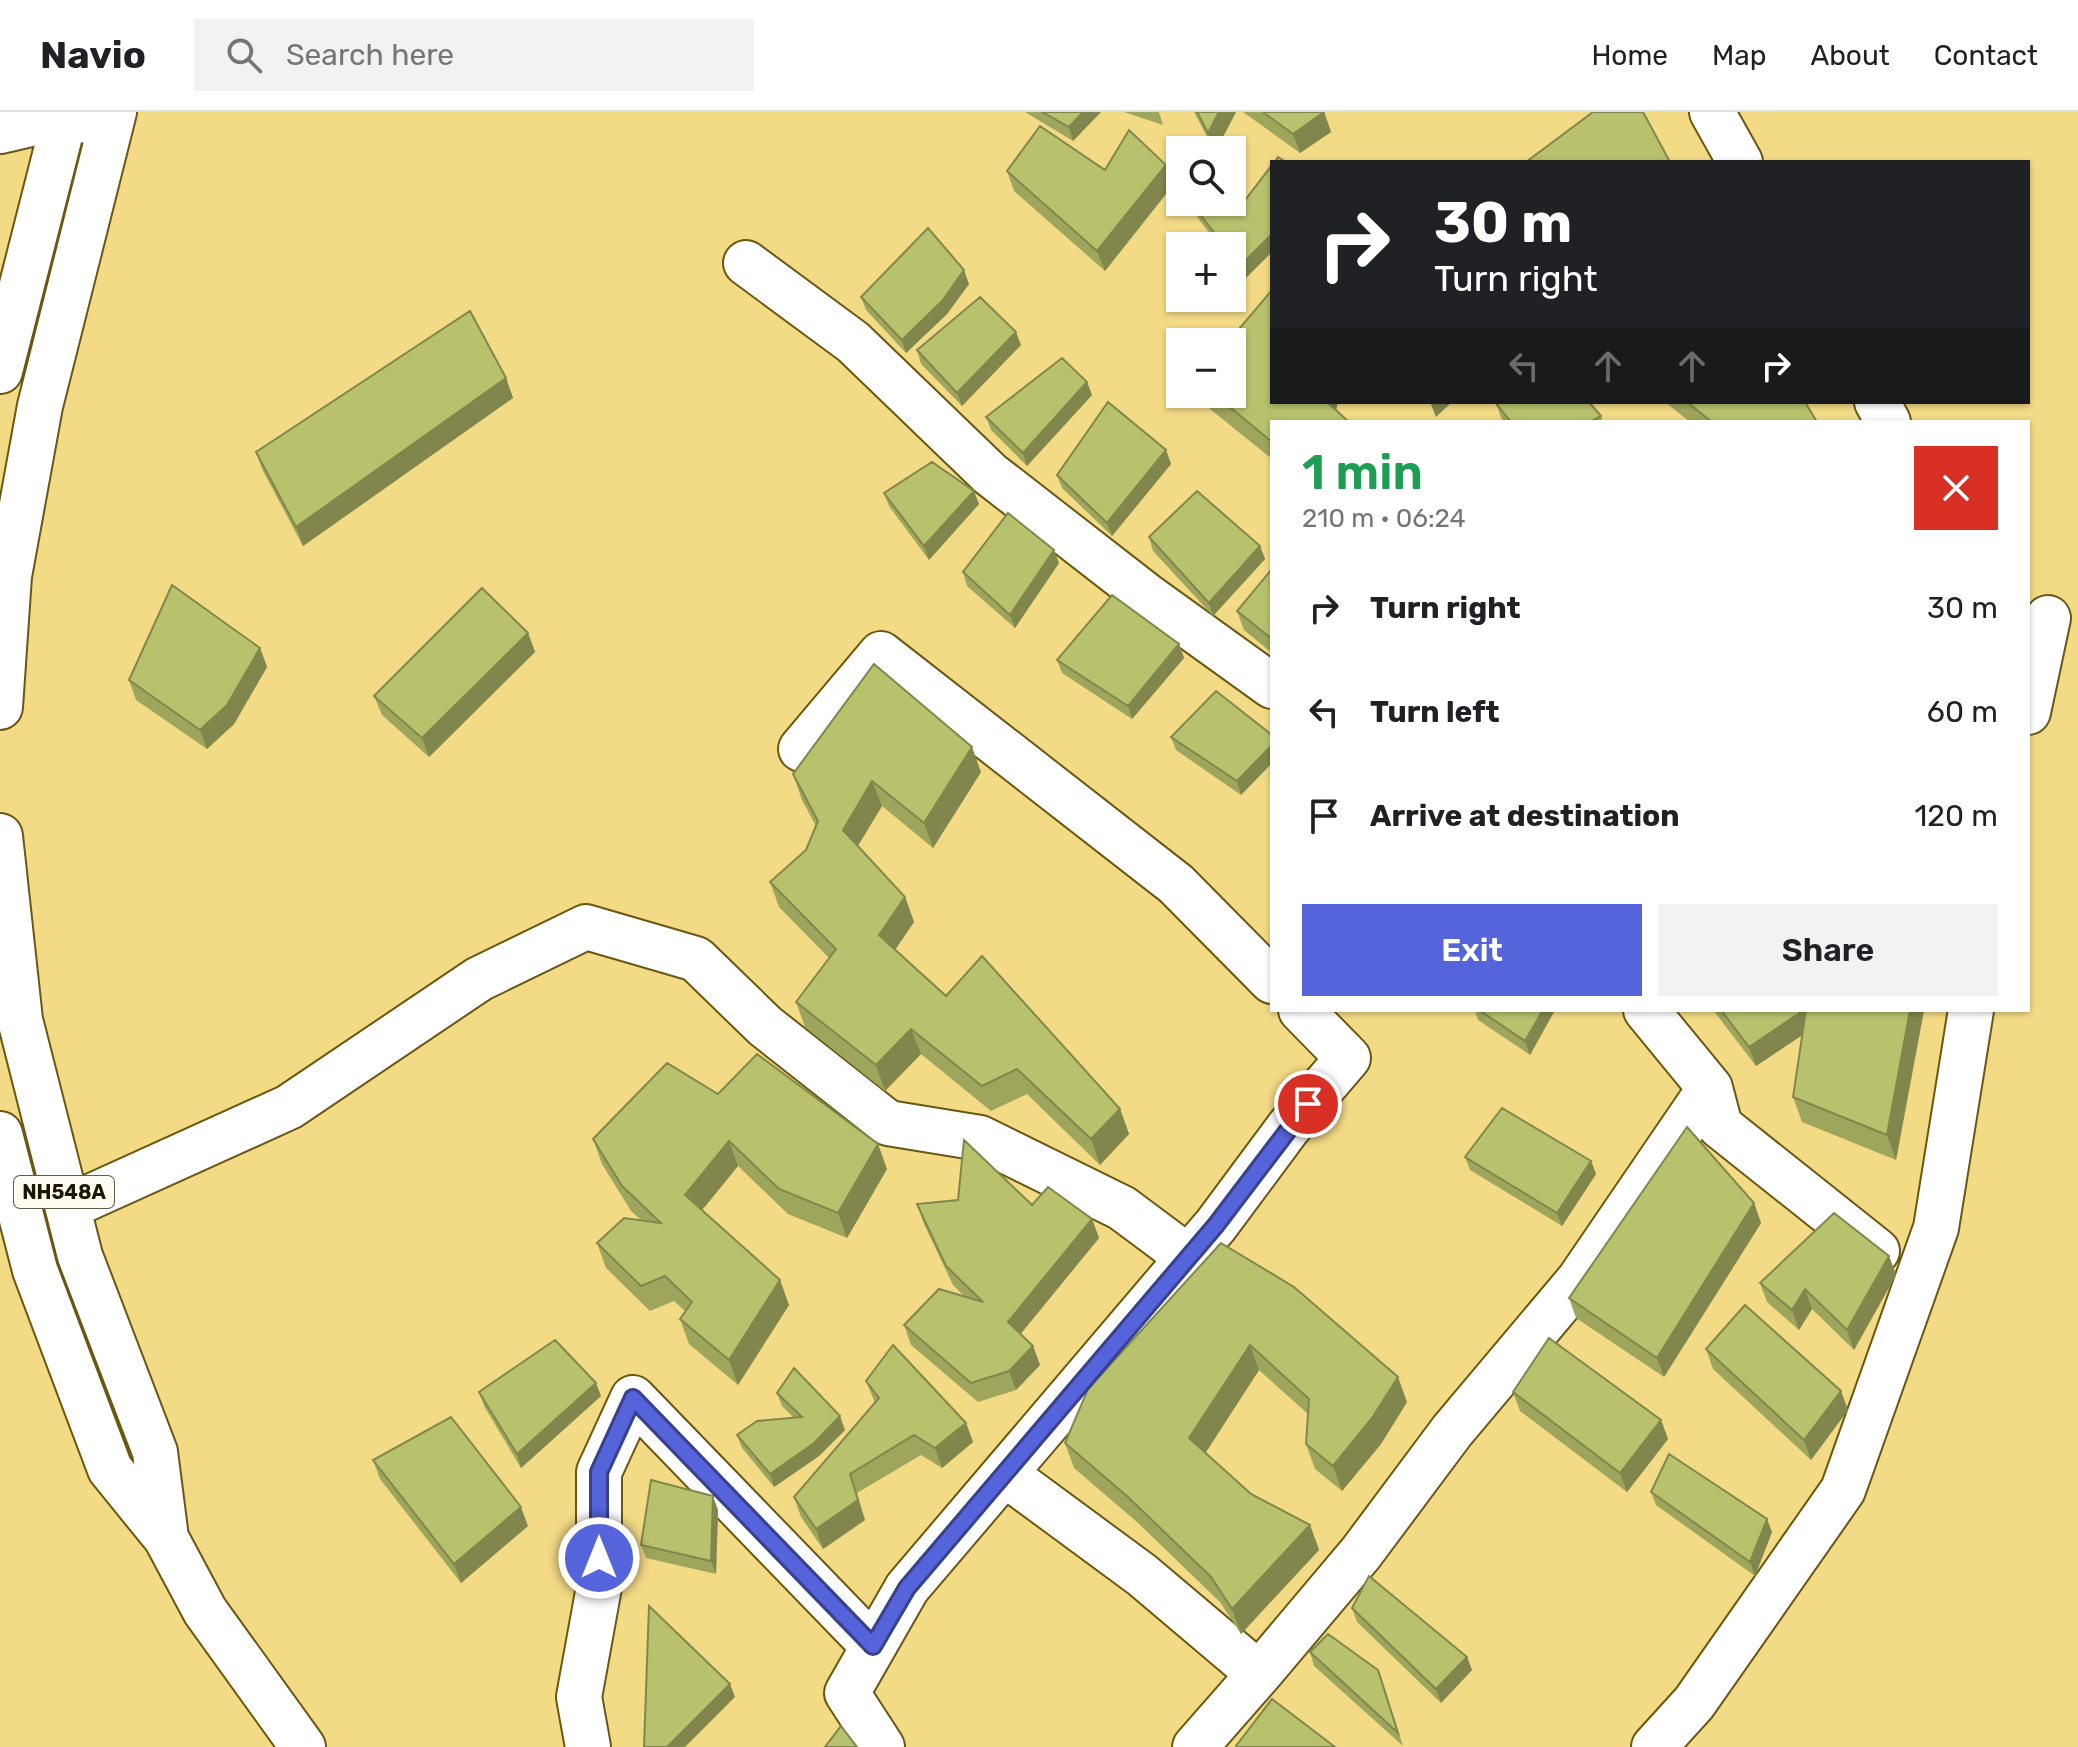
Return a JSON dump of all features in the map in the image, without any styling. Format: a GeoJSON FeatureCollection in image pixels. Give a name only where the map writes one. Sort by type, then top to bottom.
{"type":"FeatureCollection","features":[{"type":"Feature","properties":{"kind":"main road"},"geometry":{"type":"LineString","coordinates":[[1712,112],[1739,160]]}},
{"type":"Feature","properties":{"kind":"main road"},"geometry":{"type":"LineString","coordinates":[[0,371],[66,114]]}},
{"type":"Feature","properties":{"kind":"main road"},"geometry":{"type":"LineString","coordinates":[[0,707],[9,576],[40,406],[112,119],[66,114],[10,123]]}},
{"type":"Feature","properties":{"kind":"main road"},"geometry":{"type":"LineString","coordinates":[[746,263],[853,342],[990,474],[1147,596],[1270,685]]}},
{"type":"Feature","properties":{"kind":"main road"},"geometry":{"type":"LineString","coordinates":[[2030,703],[2051,608]]}},
{"type":"Feature","properties":{"kind":"main road"},"geometry":{"type":"LineString","coordinates":[[801,749],[881,654],[1176,884],[1270,979]]}},
{"type":"Feature","properties":{"kind":"main road","name":"NH548A"},"geometry":{"type":"LineString","coordinates":[[0,836],[20,1020],[80,1256],[155,1452],[166,1538]]}},
{"type":"Feature","properties":{"kind":"main road"},"geometry":{"type":"LineString","coordinates":[[68,1207],[289,1107],[479,979],[586,927],[696,959],[765,1026],[888,1123],[980,1138],[1122,1208],[1189,1258]]}},
{"type":"Feature","properties":{"kind":"main road"},"geometry":{"type":"LineString","coordinates":[[882,1747],[847,1693],[907,1588],[1189,1258],[1288,1128],[1348,1058],[1303,1012]]}},
{"type":"Feature","properties":{"kind":"main road"},"geometry":{"type":"LineString","coordinates":[[1648,1012],[1710,1088],[1720,1126],[1917,1282]]}},
{"type":"Feature","properties":{"kind":"main road"},"geometry":{"type":"LineString","coordinates":[[1654,1747],[1694,1703],[1843,1490],[1936,1228],[1971,1012]]}},
{"type":"Feature","properties":{"kind":"main road"},"geometry":{"type":"LineString","coordinates":[[1195,1747],[1361,1553],[1452,1431],[1579,1280],[1710,1088]]}},
{"type":"Feature","properties":{"kind":"main road","name":"NH548A"},"geometry":{"type":"LineString","coordinates":[[0,1134],[35,1270],[110,1469],[166,1538],[205,1611],[303,1747]]}},
{"type":"Feature","properties":{"kind":"main road"},"geometry":{"type":"LineString","coordinates":[[588,1747],[579,1697],[599,1587],[599,1472],[633,1398],[873,1646]]}},
{"type":"Feature","properties":{"kind":"main road"},"geometry":{"type":"LineString","coordinates":[[1005,1474],[1142,1575],[1259,1674]]}},
{"type":"Feature","properties":{"kind":"building"},"geometry":{"type":"Polygon","coordinates":[[[1042,112],[1083,112],[1069,127],[1042,112]]]}},
{"type":"Feature","properties":{"kind":"building"},"geometry":{"type":"Polygon","coordinates":[[[1197,112],[1219,112],[1208,133],[1197,112]]]}},
{"type":"Feature","properties":{"kind":"building"},"geometry":{"type":"Polygon","coordinates":[[[1263,112],[1324,112],[1293,134],[1263,112]]]}},
{"type":"Feature","properties":{"kind":"building"},"geometry":{"type":"Polygon","coordinates":[[[1593,112],[1643,112],[1669,160],[1529,160],[1593,112]]]}},
{"type":"Feature","properties":{"kind":"building"},"geometry":{"type":"Polygon","coordinates":[[[1040,126],[1105,170],[1129,130],[1166,165],[1097,251],[1007,171],[1040,126]]]}},
{"type":"Feature","properties":{"kind":"building"},"geometry":{"type":"Polygon","coordinates":[[[1270,168],[1270,236],[1246,260],[1246,232],[1214,232],[1202,216],[1246,216],[1246,199],[1270,168]]]}},
{"type":"Feature","properties":{"kind":"building"},"geometry":{"type":"Polygon","coordinates":[[[928,228],[964,270],[942,301],[902,340],[861,297],[928,228]]]}},
{"type":"Feature","properties":{"kind":"building"},"geometry":{"type":"Polygon","coordinates":[[[1270,292],[1270,404],[1329,404],[1347,420],[1270,420],[1270,440],[1231,408],[1246,408],[1246,328],[1240,328],[1270,292]]]}},
{"type":"Feature","properties":{"kind":"building"},"geometry":{"type":"Polygon","coordinates":[[[980,297],[1016,332],[957,393],[917,350],[980,297]]]}},
{"type":"Feature","properties":{"kind":"building"},"geometry":{"type":"Polygon","coordinates":[[[470,311],[506,378],[296,527],[256,452],[470,311]]]}},
{"type":"Feature","properties":{"kind":"building"},"geometry":{"type":"Polygon","coordinates":[[[1062,358],[1087,382],[1023,453],[986,417],[1062,358]]]}},
{"type":"Feature","properties":{"kind":"building"},"geometry":{"type":"Polygon","coordinates":[[[1108,402],[1166,450],[1107,523],[1057,475],[1108,402]]]}},
{"type":"Feature","properties":{"kind":"building"},"geometry":{"type":"Polygon","coordinates":[[[1591,404],[1601,416],[1594,420],[1509,420],[1497,405],[1591,404]]]}},
{"type":"Feature","properties":{"kind":"building"},"geometry":{"type":"Polygon","coordinates":[[[1690,404],[1806,404],[1816,420],[1710,420],[1690,404]]]}},
{"type":"Feature","properties":{"kind":"building"},"geometry":{"type":"Polygon","coordinates":[[[932,462],[974,491],[924,546],[884,493],[932,462]]]}},
{"type":"Feature","properties":{"kind":"building"},"geometry":{"type":"Polygon","coordinates":[[[1197,491],[1260,546],[1209,603],[1149,537],[1197,491]]]}},
{"type":"Feature","properties":{"kind":"building"},"geometry":{"type":"Polygon","coordinates":[[[1008,513],[1054,550],[1010,615],[963,572],[1008,513]]]}},
{"type":"Feature","properties":{"kind":"building"},"geometry":{"type":"Polygon","coordinates":[[[1270,571],[1270,637],[1237,611],[1270,571]]]}},
{"type":"Feature","properties":{"kind":"building"},"geometry":{"type":"Polygon","coordinates":[[[172,585],[260,648],[227,705],[200,730],[129,680],[172,585]]]}},
{"type":"Feature","properties":{"kind":"building"},"geometry":{"type":"Polygon","coordinates":[[[482,588],[528,633],[422,738],[374,696],[482,588]]]}},
{"type":"Feature","properties":{"kind":"building"},"geometry":{"type":"Polygon","coordinates":[[[1112,595],[1179,644],[1128,706],[1057,660],[1112,595]]]}},
{"type":"Feature","properties":{"kind":"building"},"geometry":{"type":"Polygon","coordinates":[[[874,664],[972,747],[924,823],[872,781],[843,830],[905,897],[879,935],[946,996],[982,956],[1120,1109],[1091,1139],[1017,1069],[982,1086],[911,1029],[876,1065],[796,1002],[836,949],[770,882],[806,850],[818,821],[793,774],[874,664]]]}},
{"type":"Feature","properties":{"kind":"building"},"geometry":{"type":"Polygon","coordinates":[[[1216,691],[1270,733],[1270,747],[1237,781],[1171,737],[1216,691]]]}},
{"type":"Feature","properties":{"kind":"building"},"geometry":{"type":"Polygon","coordinates":[[[1482,1012],[1542,1012],[1525,1041],[1482,1012]]]}},
{"type":"Feature","properties":{"kind":"building"},"geometry":{"type":"Polygon","coordinates":[[[1723,1012],[1801,1012],[1749,1047],[1723,1012]]]}},
{"type":"Feature","properties":{"kind":"building"},"geometry":{"type":"Polygon","coordinates":[[[1806,1012],[1910,1012],[1887,1135],[1793,1097],[1806,1012]]]}},
{"type":"Feature","properties":{"kind":"building"},"geometry":{"type":"Polygon","coordinates":[[[757,1054],[878,1144],[838,1213],[779,1189],[729,1141],[685,1195],[780,1280],[729,1360],[680,1319],[692,1302],[665,1276],[641,1286],[597,1243],[624,1218],[661,1223],[622,1186],[593,1139],[667,1063],[718,1094],[757,1054]]]}},
{"type":"Feature","properties":{"kind":"building"},"geometry":{"type":"Polygon","coordinates":[[[1502,1108],[1591,1161],[1557,1213],[1465,1157],[1502,1108]]]}},
{"type":"Feature","properties":{"kind":"building"},"geometry":{"type":"Polygon","coordinates":[[[1687,1127],[1754,1203],[1657,1358],[1569,1298],[1687,1127]]]}},
{"type":"Feature","properties":{"kind":"building"},"geometry":{"type":"Polygon","coordinates":[[[964,1140],[1032,1205],[1048,1187],[1092,1219],[1008,1322],[1033,1346],[1009,1371],[971,1383],[904,1325],[939,1289],[983,1302],[946,1266],[917,1204],[958,1200],[964,1140]]]}},
{"type":"Feature","properties":{"kind":"building"},"geometry":{"type":"Polygon","coordinates":[[[1834,1213],[1889,1256],[1847,1330],[1805,1289],[1792,1310],[1760,1283],[1834,1213]]]}},
{"type":"Feature","properties":{"kind":"building"},"geometry":{"type":"Polygon","coordinates":[[[1221,1243],[1294,1287],[1398,1377],[1372,1418],[1333,1466],[1306,1444],[1309,1399],[1250,1345],[1189,1438],[1251,1494],[1310,1525],[1232,1609],[1211,1577],[1128,1497],[1065,1443],[1088,1389],[1221,1243]]]}},
{"type":"Feature","properties":{"kind":"building"},"geometry":{"type":"Polygon","coordinates":[[[1745,1305],[1841,1391],[1804,1440],[1706,1349],[1745,1305]]]}},
{"type":"Feature","properties":{"kind":"building"},"geometry":{"type":"Polygon","coordinates":[[[1549,1338],[1661,1420],[1620,1473],[1513,1392],[1549,1338]]]}},
{"type":"Feature","properties":{"kind":"building"},"geometry":{"type":"Polygon","coordinates":[[[555,1340],[596,1383],[517,1454],[479,1392],[555,1340]]]}},
{"type":"Feature","properties":{"kind":"building"},"geometry":{"type":"Polygon","coordinates":[[[893,1345],[966,1423],[935,1448],[914,1435],[850,1474],[858,1500],[816,1529],[794,1497],[879,1398],[866,1381],[893,1345]]]}},
{"type":"Feature","properties":{"kind":"building"},"geometry":{"type":"Polygon","coordinates":[[[794,1368],[840,1416],[814,1443],[770,1474],[737,1435],[757,1421],[802,1417],[777,1393],[794,1368]]]}},
{"type":"Feature","properties":{"kind":"building"},"geometry":{"type":"Polygon","coordinates":[[[451,1417],[521,1507],[454,1564],[373,1460],[451,1417]]]}},
{"type":"Feature","properties":{"kind":"building"},"geometry":{"type":"Polygon","coordinates":[[[1669,1454],[1767,1519],[1750,1562],[1651,1492],[1669,1454]]]}},
{"type":"Feature","properties":{"kind":"building"},"geometry":{"type":"Polygon","coordinates":[[[651,1480],[713,1496],[711,1561],[641,1545],[651,1480]]]}},
{"type":"Feature","properties":{"kind":"building"},"geometry":{"type":"Polygon","coordinates":[[[1369,1576],[1467,1657],[1436,1689],[1352,1608],[1369,1576]]]}},
{"type":"Feature","properties":{"kind":"building"},"geometry":{"type":"Polygon","coordinates":[[[649,1606],[730,1684],[667,1747],[644,1747],[649,1606]]]}},
{"type":"Feature","properties":{"kind":"building"},"geometry":{"type":"Polygon","coordinates":[[[1328,1634],[1378,1670],[1398,1733],[1310,1652],[1328,1634]]]}},
{"type":"Feature","properties":{"kind":"building"},"geometry":{"type":"Polygon","coordinates":[[[1272,1699],[1335,1747],[1237,1747],[1272,1699]]]}},
{"type":"Feature","properties":{"kind":"building"},"geometry":{"type":"Polygon","coordinates":[[[841,1726],[857,1747],[825,1747],[841,1726]]]}},
{"type":"Feature","properties":{"kind":"route"},"geometry":{"type":"LineString","coordinates":[[599,1558],[599,1472],[633,1398],[873,1646],[907,1588],[1216,1225],[1308,1104]]}}]}
